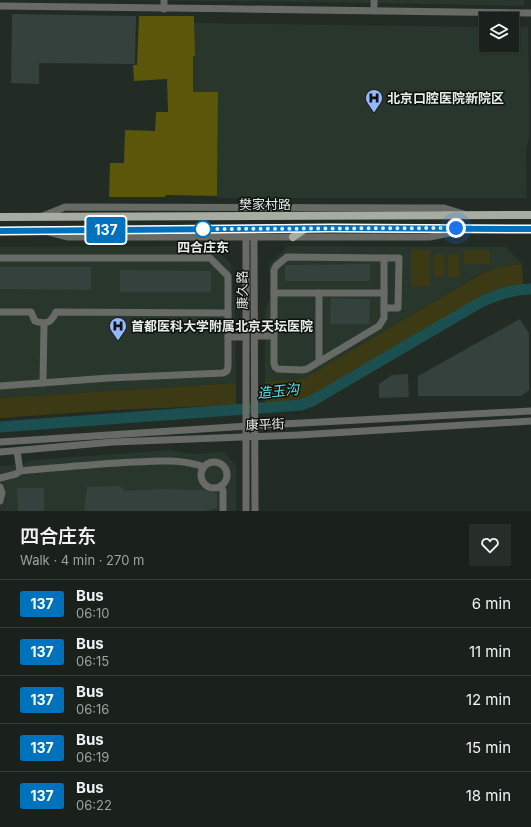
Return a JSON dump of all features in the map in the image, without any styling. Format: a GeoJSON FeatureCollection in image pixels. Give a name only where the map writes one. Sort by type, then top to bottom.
{"type":"FeatureCollection","features":[{"type":"Feature","properties":{"kind":"main road","name":"樊家村路"},"geometry":{"type":"LineString","coordinates":[[0,217],[531,215]]}},
{"type":"Feature","properties":{"kind":"main road","name":"樊家村路"},"geometry":{"type":"LineString","coordinates":[[0,231],[306,228],[531,229]]}},
{"type":"Feature","properties":{"kind":"main road"},"geometry":{"type":"LineString","coordinates":[[293,237],[306,228]]}},
{"type":"Feature","properties":{"kind":"street"},"geometry":{"type":"LineString","coordinates":[[164,0],[164,9]]}},
{"type":"Feature","properties":{"kind":"street"},"geometry":{"type":"LineString","coordinates":[[374,0],[374,10]]}},
{"type":"Feature","properties":{"kind":"street"},"geometry":{"type":"LineString","coordinates":[[0,6],[531,13]]}},
{"type":"Feature","properties":{"kind":"street"},"geometry":{"type":"LineString","coordinates":[[41,230],[68,237],[430,237],[471,228]]}},
{"type":"Feature","properties":{"kind":"street","name":"康久路"},"geometry":{"type":"LineString","coordinates":[[246,511],[246,337],[250,237]]}},
{"type":"Feature","properties":{"kind":"street","name":"康久路"},"geometry":{"type":"LineString","coordinates":[[250,255],[255,336],[255,511]]}},
{"type":"Feature","properties":{"kind":"street"},"geometry":{"type":"LineString","coordinates":[[384,258],[384,293],[384,308],[384,318],[379,326],[302,370],[278,369],[275,367],[274,270],[276,266],[287,257],[399,258],[398,308],[384,308]]}},
{"type":"Feature","properties":{"kind":"street"},"geometry":{"type":"LineString","coordinates":[[0,258],[210,258],[228,276],[228,367],[227,371],[223,373],[109,378],[0,386]]}},
{"type":"Feature","properties":{"kind":"street"},"geometry":{"type":"LineString","coordinates":[[274,293],[384,293]]}},
{"type":"Feature","properties":{"kind":"street"},"geometry":{"type":"LineString","coordinates":[[319,293],[319,361]]}},
{"type":"Feature","properties":{"kind":"street"},"geometry":{"type":"LineString","coordinates":[[0,312],[31,312],[36,321],[44,324],[50,322],[56,312],[228,313]]}},
{"type":"Feature","properties":{"kind":"street"},"geometry":{"type":"LineString","coordinates":[[43,383],[44,324]]}},
{"type":"Feature","properties":{"kind":"street"},"geometry":{"type":"LineString","coordinates":[[228,336],[246,337]]}},
{"type":"Feature","properties":{"kind":"street"},"geometry":{"type":"LineString","coordinates":[[255,336],[274,336]]}},
{"type":"Feature","properties":{"kind":"street","name":"康平街"},"geometry":{"type":"LineString","coordinates":[[0,442],[531,411]]}},
{"type":"Feature","properties":{"kind":"street","name":"康平街"},"geometry":{"type":"LineString","coordinates":[[0,452],[113,442],[531,421]]}},
{"type":"Feature","properties":{"kind":"street"},"geometry":{"type":"LineString","coordinates":[[17,451],[20,470]]}},
{"type":"Feature","properties":{"kind":"street"},"geometry":{"type":"LineString","coordinates":[[0,478],[16,474],[20,470],[111,464],[192,462],[204,467]]}},
{"type":"Feature","properties":{"kind":"street"},"geometry":{"type":"LineString","coordinates":[[211,462],[216,462],[223,467],[227,475],[226,479],[220,486],[213,488],[209,487],[202,482],[200,474],[204,467],[211,462]]}},
{"type":"Feature","properties":{"kind":"street"},"geometry":{"type":"LineString","coordinates":[[220,486],[223,491],[223,511]]}},
{"type":"Feature","properties":{"kind":"street"},"geometry":{"type":"LineString","coordinates":[[0,487],[2,493],[0,501]]}},
{"type":"Feature","properties":{"kind":"shaded area"},"geometry":{"type":"Polygon","coordinates":[[[116,0],[524,0],[524,6],[373,3],[116,0]]]}},
{"type":"Feature","properties":{"kind":"shaded area"},"geometry":{"type":"Polygon","coordinates":[[[139,16],[194,16],[195,56],[193,56],[193,92],[218,92],[217,196],[166,195],[165,197],[109,197],[110,163],[124,163],[125,130],[155,131],[156,112],[168,112],[167,79],[134,81],[133,65],[137,65],[139,16]]]}},
{"type":"Feature","properties":{"kind":"shaded area","name":"北京口腔医院新院区"},"geometry":{"type":"Polygon","coordinates":[[[194,23],[479,27],[479,52],[519,52],[519,27],[528,27],[530,133],[526,151],[527,198],[217,198],[218,93],[193,92],[193,56],[195,56],[194,23]]]}},
{"type":"Feature","properties":{"kind":"shaded area","name":"首都医科大学附属北京天坛医院"},"geometry":{"type":"Polygon","coordinates":[[[212,246],[231,264],[231,281],[235,300],[236,383],[0,398],[0,247],[212,246]]]}},
{"type":"Feature","properties":{"kind":"shaded area","name":"首都医科大学附属北京天坛医院"},"geometry":{"type":"Polygon","coordinates":[[[288,246],[506,247],[522,264],[504,266],[485,271],[303,379],[265,381],[265,311],[270,296],[269,265],[288,246]]]}},
{"type":"Feature","properties":{"kind":"shaded area"},"geometry":{"type":"Polygon","coordinates":[[[411,250],[430,250],[430,286],[411,286],[411,250]]]}},
{"type":"Feature","properties":{"kind":"shaded area"},"geometry":{"type":"Polygon","coordinates":[[[464,250],[490,250],[490,264],[464,264],[464,250]]]}},
{"type":"Feature","properties":{"kind":"shaded area"},"geometry":{"type":"Polygon","coordinates":[[[434,254],[445,254],[444,277],[434,277],[434,254]]]}},
{"type":"Feature","properties":{"kind":"shaded area"},"geometry":{"type":"Polygon","coordinates":[[[459,254],[459,277],[448,277],[448,255],[459,254]]]}},
{"type":"Feature","properties":{"kind":"shaded area"},"geometry":{"type":"Polygon","coordinates":[[[522,264],[523,284],[496,290],[483,295],[311,398],[265,403],[265,381],[303,379],[486,271],[504,266],[522,264]]]}},
{"type":"Feature","properties":{"kind":"shaded area"},"geometry":{"type":"Polygon","coordinates":[[[236,383],[236,405],[113,410],[0,418],[0,398],[236,383]]]}},
{"type":"Feature","properties":{"kind":"shaded area"},"geometry":{"type":"Polygon","coordinates":[[[170,450],[191,454],[224,452],[236,466],[236,511],[0,511],[0,466],[19,465],[33,460],[170,450]]]}},
{"type":"Feature","properties":{"kind":"building"},"geometry":{"type":"Polygon","coordinates":[[[12,14],[136,16],[135,64],[39,63],[39,84],[11,83],[12,14]]]}},
{"type":"Feature","properties":{"kind":"building"},"geometry":{"type":"Polygon","coordinates":[[[370,264],[370,281],[285,281],[285,265],[370,264]]]}},
{"type":"Feature","properties":{"kind":"building"},"geometry":{"type":"Polygon","coordinates":[[[0,267],[91,267],[91,290],[0,289],[0,267]]]}},
{"type":"Feature","properties":{"kind":"building"},"geometry":{"type":"Polygon","coordinates":[[[120,270],[211,271],[211,292],[120,292],[120,270]]]}},
{"type":"Feature","properties":{"kind":"building"},"geometry":{"type":"Polygon","coordinates":[[[331,298],[370,299],[369,324],[330,324],[331,298]]]}},
{"type":"Feature","properties":{"kind":"building"},"geometry":{"type":"Polygon","coordinates":[[[520,319],[529,333],[529,390],[521,396],[418,396],[418,376],[520,319]]]}},
{"type":"Feature","properties":{"kind":"building"},"geometry":{"type":"Polygon","coordinates":[[[408,374],[409,397],[379,398],[379,384],[392,375],[408,374]]]}},
{"type":"Feature","properties":{"kind":"building"},"geometry":{"type":"Polygon","coordinates":[[[120,486],[125,491],[161,489],[204,490],[213,492],[217,494],[217,508],[205,511],[84,511],[87,487],[120,486]]]}},
{"type":"Feature","properties":{"kind":"building"},"geometry":{"type":"Polygon","coordinates":[[[17,488],[44,488],[44,511],[18,511],[17,488]]]}},
{"type":"Feature","properties":{"kind":"waterway","name":"造玉沟"},"geometry":{"type":"LineString","coordinates":[[0,427],[301,405],[312,401],[479,303],[504,293],[531,289]]}},
{"type":"Feature","properties":{"kind":"bus line","name":"137"},"geometry":{"type":"LineString","coordinates":[[0,231],[331,228],[531,229]]}},
{"type":"Feature","properties":{"kind":"place","name":"北京口腔医院新院区"},"geometry":{"type":"Point","coordinates":[374,113]}},
{"type":"Feature","properties":{"kind":"place","name":"四合庄东"},"geometry":{"type":"Point","coordinates":[203,229]}},
{"type":"Feature","properties":{"kind":"place","name":"首都医科大学附属北京天坛医院"},"geometry":{"type":"Point","coordinates":[118,341]}},
{"type":"Feature","properties":{"kind":"route"},"geometry":{"type":"LineString","coordinates":[[203,229],[456,228]]}}]}
